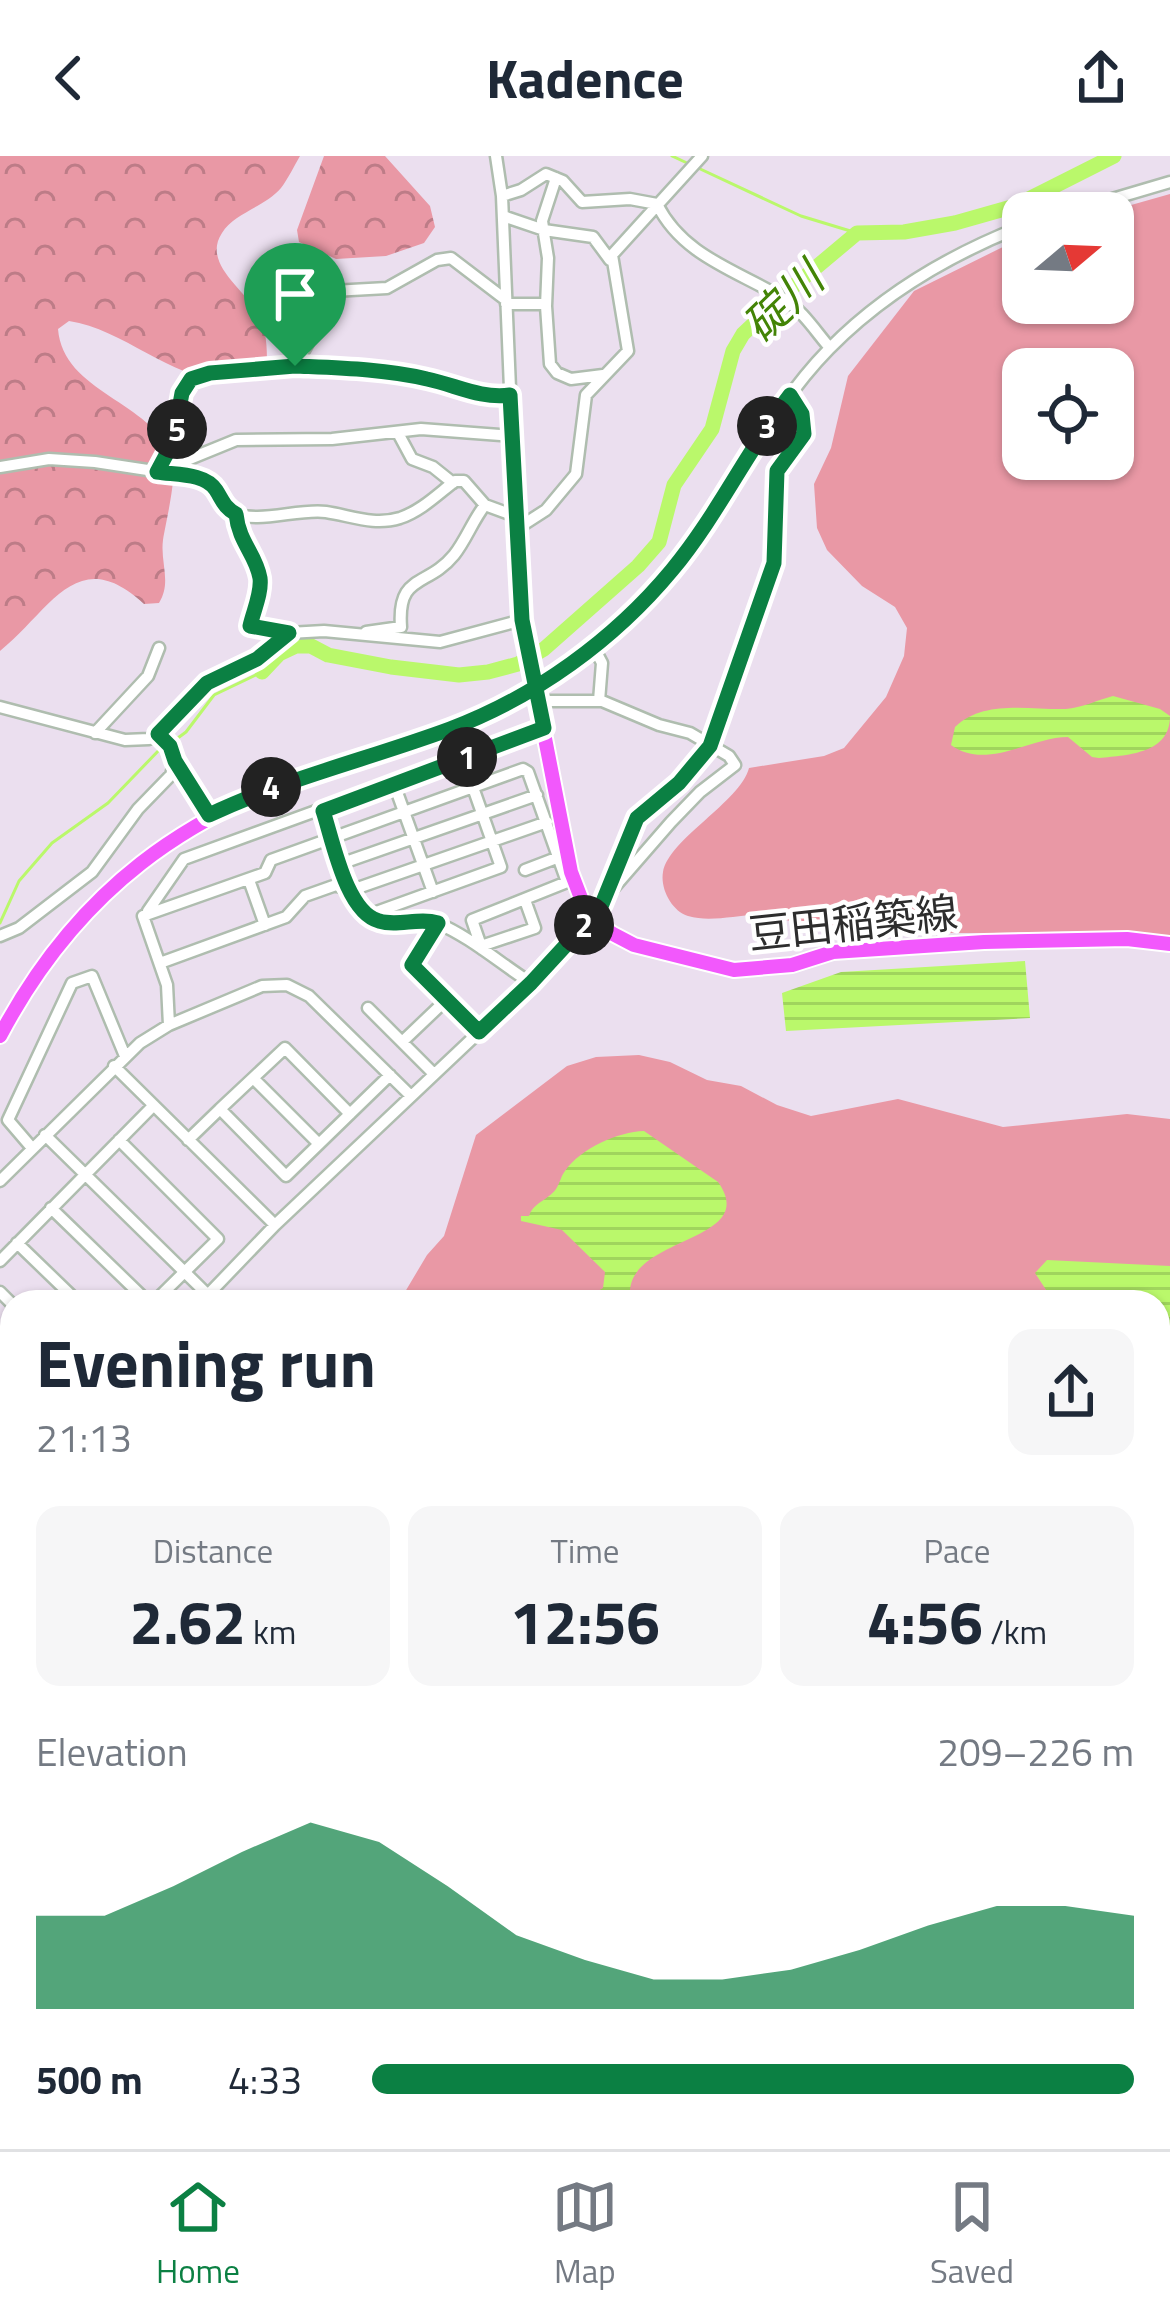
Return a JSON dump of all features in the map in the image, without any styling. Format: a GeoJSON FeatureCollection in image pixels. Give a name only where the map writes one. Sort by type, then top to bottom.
{"type":"FeatureCollection","features":[{"type":"Feature","properties":{"kind":"main road"},"geometry":{"type":"LineString","coordinates":[[0,1036],[35,976],[92,904],[138,863],[209,815],[284,782],[450,729],[535,687],[571,882],[590,919]]}},
{"type":"Feature","properties":{"kind":"main road","name":"豆田稲築線"},"geometry":{"type":"LineString","coordinates":[[590,919],[634,945],[734,970],[791,965],[833,952],[984,942],[1127,938],[1170,944]]}},
{"type":"Feature","properties":{"kind":"street"},"geometry":{"type":"LineString","coordinates":[[496,156],[502,196],[522,620],[535,687]]}},
{"type":"Feature","properties":{"kind":"street"},"geometry":{"type":"LineString","coordinates":[[612,263],[620,242],[702,156]]}},
{"type":"Feature","properties":{"kind":"street"},"geometry":{"type":"LineString","coordinates":[[502,196],[521,190],[539,176],[556,178],[582,202],[630,199],[657,204],[675,231],[701,253],[786,300],[830,348]]}},
{"type":"Feature","properties":{"kind":"street"},"geometry":{"type":"LineString","coordinates":[[556,178],[542,230],[548,258],[546,304],[552,368],[571,380],[605,375]]}},
{"type":"Feature","properties":{"kind":"street"},"geometry":{"type":"LineString","coordinates":[[1134,193],[1170,182]]}},
{"type":"Feature","properties":{"kind":"street"},"geometry":{"type":"LineString","coordinates":[[503,216],[542,230],[593,237],[612,263],[629,341],[628,351],[586,395],[575,473],[546,510],[515,524]]}},
{"type":"Feature","properties":{"kind":"street"},"geometry":{"type":"LineString","coordinates":[[535,687],[593,646],[671,572],[790,395],[830,348],[889,296],[926,272],[1002,236]]}},
{"type":"Feature","properties":{"kind":"street"},"geometry":{"type":"LineString","coordinates":[[295,366],[333,291],[388,288],[437,260],[451,258],[506,302],[546,304]]}},
{"type":"Feature","properties":{"kind":"street"},"geometry":{"type":"LineString","coordinates":[[157,472],[173,442],[182,393],[191,379],[210,373],[295,366],[360,369],[425,378],[482,396],[510,395]]}},
{"type":"Feature","properties":{"kind":"street"},"geometry":{"type":"LineString","coordinates":[[602,904],[637,818],[679,783],[710,746],[774,563],[777,471],[804,434],[802,414],[790,395]]}},
{"type":"Feature","properties":{"kind":"street"},"geometry":{"type":"LineString","coordinates":[[157,472],[236,440],[443,430],[512,436]]}},
{"type":"Feature","properties":{"kind":"street"},"geometry":{"type":"LineString","coordinates":[[398,433],[412,459],[433,466],[453,483]]}},
{"type":"Feature","properties":{"kind":"street"},"geometry":{"type":"LineString","coordinates":[[0,467],[49,459],[157,472],[208,481],[236,514],[325,512],[361,521],[397,519],[453,483],[464,481],[485,505],[515,524]]}},
{"type":"Feature","properties":{"kind":"street"},"geometry":{"type":"LineString","coordinates":[[361,634],[401,627],[399,605],[407,589],[450,560],[485,505]]}},
{"type":"Feature","properties":{"kind":"street"},"geometry":{"type":"LineString","coordinates":[[236,514],[238,534],[259,573],[250,626],[289,633],[324,631],[444,642],[522,620]]}},
{"type":"Feature","properties":{"kind":"street"},"geometry":{"type":"LineString","coordinates":[[0,707],[136,740],[158,734],[207,683],[257,659],[289,633]]}},
{"type":"Feature","properties":{"kind":"street"},"geometry":{"type":"LineString","coordinates":[[593,646],[602,663],[599,701]]}},
{"type":"Feature","properties":{"kind":"street"},"geometry":{"type":"LineString","coordinates":[[95,733],[148,676],[159,648]]}},
{"type":"Feature","properties":{"kind":"street"},"geometry":{"type":"LineString","coordinates":[[213,1290],[531,983],[685,807],[735,766],[729,756],[690,733],[599,701],[535,687]]}},
{"type":"Feature","properties":{"kind":"street"},"geometry":{"type":"LineString","coordinates":[[143,916],[184,860],[544,728]]}},
{"type":"Feature","properties":{"kind":"street"},"geometry":{"type":"LineString","coordinates":[[158,734],[170,746],[209,815]]}},
{"type":"Feature","properties":{"kind":"street"},"geometry":{"type":"LineString","coordinates":[[368,915],[501,867],[464,759]]}},
{"type":"Feature","properties":{"kind":"street"},"geometry":{"type":"LineString","coordinates":[[0,936],[19,928],[92,872],[138,809],[171,775],[175,761]]}},
{"type":"Feature","properties":{"kind":"street"},"geometry":{"type":"LineString","coordinates":[[143,916],[249,880],[265,873],[271,860],[526,769],[571,882],[472,920],[482,949]]}},
{"type":"Feature","properties":{"kind":"street"},"geometry":{"type":"LineString","coordinates":[[394,784],[433,892]]}},
{"type":"Feature","properties":{"kind":"street"},"geometry":{"type":"LineString","coordinates":[[340,864],[536,795]]}},
{"type":"Feature","properties":{"kind":"street"},"geometry":{"type":"LineString","coordinates":[[323,811],[349,891],[368,915],[378,921],[438,923],[531,983]]}},
{"type":"Feature","properties":{"kind":"street"},"geometry":{"type":"LineString","coordinates":[[160,963],[286,917],[310,893],[336,885],[349,891],[547,822]]}},
{"type":"Feature","properties":{"kind":"street"},"geometry":{"type":"LineString","coordinates":[[525,870],[559,857]]}},
{"type":"Feature","properties":{"kind":"street"},"geometry":{"type":"LineString","coordinates":[[249,880],[265,925]]}},
{"type":"Feature","properties":{"kind":"street"},"geometry":{"type":"LineString","coordinates":[[482,949],[536,928],[525,900]]}},
{"type":"Feature","properties":{"kind":"street"},"geometry":{"type":"LineString","coordinates":[[143,916],[167,985],[169,1025]]}},
{"type":"Feature","properties":{"kind":"street"},"geometry":{"type":"LineString","coordinates":[[438,923],[412,965],[479,1032]]}},
{"type":"Feature","properties":{"kind":"street"},"geometry":{"type":"LineString","coordinates":[[32,1148],[8,1120],[72,982],[92,976],[125,1056]]}},
{"type":"Feature","properties":{"kind":"street"},"geometry":{"type":"LineString","coordinates":[[0,1181],[125,1056],[169,1025],[262,986],[287,986],[323,1007],[411,1096]]}},
{"type":"Feature","properties":{"kind":"street"},"geometry":{"type":"LineString","coordinates":[[402,1042],[445,1001]]}},
{"type":"Feature","properties":{"kind":"street"},"geometry":{"type":"LineString","coordinates":[[368,1008],[434,1074]]}},
{"type":"Feature","properties":{"kind":"street"},"geometry":{"type":"LineString","coordinates":[[188,1140],[285,1048],[350,1114]]}},
{"type":"Feature","properties":{"kind":"street"},"geometry":{"type":"LineString","coordinates":[[114,1066],[275,1225]]}},
{"type":"Feature","properties":{"kind":"street"},"geometry":{"type":"LineString","coordinates":[[220,1109],[286,1176],[390,1075]]}},
{"type":"Feature","properties":{"kind":"street"},"geometry":{"type":"LineString","coordinates":[[253,1078],[319,1144]]}},
{"type":"Feature","properties":{"kind":"street"},"geometry":{"type":"LineString","coordinates":[[0,1261],[153,1106]]}},
{"type":"Feature","properties":{"kind":"street"},"geometry":{"type":"LineString","coordinates":[[45,1135],[197,1290]]}},
{"type":"Feature","properties":{"kind":"street"},"geometry":{"type":"LineString","coordinates":[[119,1140],[218,1239],[164,1290]]}},
{"type":"Feature","properties":{"kind":"street"},"geometry":{"type":"LineString","coordinates":[[51,1208],[138,1290]]}},
{"type":"Feature","properties":{"kind":"street"},"geometry":{"type":"LineString","coordinates":[[17,1243],[65,1290]]}},
{"type":"Feature","properties":{"kind":"green space"},"geometry":{"type":"Polygon","coordinates":[[[0,156],[300,156],[281,188],[234,220],[217,244],[221,265],[260,318],[267,366],[241,377],[216,379],[167,364],[94,328],[69,321],[58,329],[75,368],[146,422],[172,457],[173,485],[162,548],[165,588],[159,603],[144,604],[100,579],[82,581],[50,602],[0,651],[0,156]]]}},
{"type":"Feature","properties":{"kind":"green space"},"geometry":{"type":"Polygon","coordinates":[[[324,156],[385,156],[430,206],[435,227],[424,243],[386,256],[336,259],[299,242],[297,230],[324,156]]]}},
{"type":"Feature","properties":{"kind":"green space"},"geometry":{"type":"Polygon","coordinates":[[[1170,194],[1170,938],[1088,932],[913,932],[761,915],[706,919],[682,913],[668,899],[663,872],[668,859],[733,794],[749,768],[824,756],[844,748],[886,697],[904,656],[907,628],[895,607],[862,586],[827,550],[817,528],[814,484],[831,448],[848,376],[914,291],[1002,247],[1002,324],[1134,324],[1134,204],[1170,194]]]}},
{"type":"Feature","properties":{"kind":"green space"},"geometry":{"type":"Polygon","coordinates":[[[639,1055],[670,1062],[811,1116],[898,1099],[1003,1127],[1127,1114],[1170,1119],[1170,1290],[406,1290],[444,1236],[476,1135],[567,1066],[596,1057],[639,1055]]]}},
{"type":"Feature","properties":{"kind":"shaded area"},"geometry":{"type":"Polygon","coordinates":[[[1113,696],[1170,716],[1163,738],[1146,750],[1099,758],[1068,737],[994,754],[979,755],[951,745],[955,727],[993,709],[1072,708],[1113,696]]]}},
{"type":"Feature","properties":{"kind":"shaded area"},"geometry":{"type":"Polygon","coordinates":[[[1025,961],[1030,1018],[786,1031],[782,993],[841,972],[1025,961]]]}},
{"type":"Feature","properties":{"kind":"shaded area"},"geometry":{"type":"Polygon","coordinates":[[[644,1131],[718,1182],[727,1202],[721,1218],[706,1230],[645,1264],[632,1280],[632,1290],[600,1290],[605,1272],[562,1230],[521,1221],[521,1216],[529,1216],[552,1193],[580,1155],[644,1131]]]}},
{"type":"Feature","properties":{"kind":"shaded area"},"geometry":{"type":"Polygon","coordinates":[[[1047,1260],[1170,1266],[1170,1290],[1046,1290],[1035,1273],[1047,1260]]]}},
{"type":"Feature","properties":{"kind":"waterway"},"geometry":{"type":"LineString","coordinates":[[672,156],[687,163]]}},
{"type":"Feature","properties":{"kind":"waterway","name":"碇川"},"geometry":{"type":"LineString","coordinates":[[262,672],[279,654],[296,646],[391,667],[459,675],[518,664],[544,649],[659,542],[674,485],[712,429],[733,351],[743,334],[795,285],[857,233],[904,232],[1015,206],[1114,156]]}},
{"type":"Feature","properties":{"kind":"waterway"},"geometry":{"type":"LineString","coordinates":[[696,167],[801,216],[857,233]]}},
{"type":"Feature","properties":{"kind":"waterway"},"geometry":{"type":"LineString","coordinates":[[171,743],[186,732],[214,695],[262,672]]}},
{"type":"Feature","properties":{"kind":"waterway"},"geometry":{"type":"LineString","coordinates":[[0,923],[19,881],[52,843],[108,803],[162,747]]}},
{"type":"Feature","properties":{"kind":"route"},"geometry":{"type":"LineString","coordinates":[[295,366],[191,379],[182,393],[173,442],[157,472],[200,478],[214,487],[227,509],[236,514],[238,534],[259,573],[250,626],[289,633],[257,659],[207,683],[158,734],[170,746],[209,815],[284,782],[450,729],[518,698],[535,687],[567,667],[671,572],[790,395],[802,414],[804,434],[777,471],[774,563],[710,746],[679,783],[637,818],[602,904],[590,919],[479,1032],[412,965],[438,923],[378,921],[363,912],[349,891],[323,811],[544,728],[535,687],[522,620],[510,395],[482,396],[425,378],[360,369],[295,366]]}}]}
